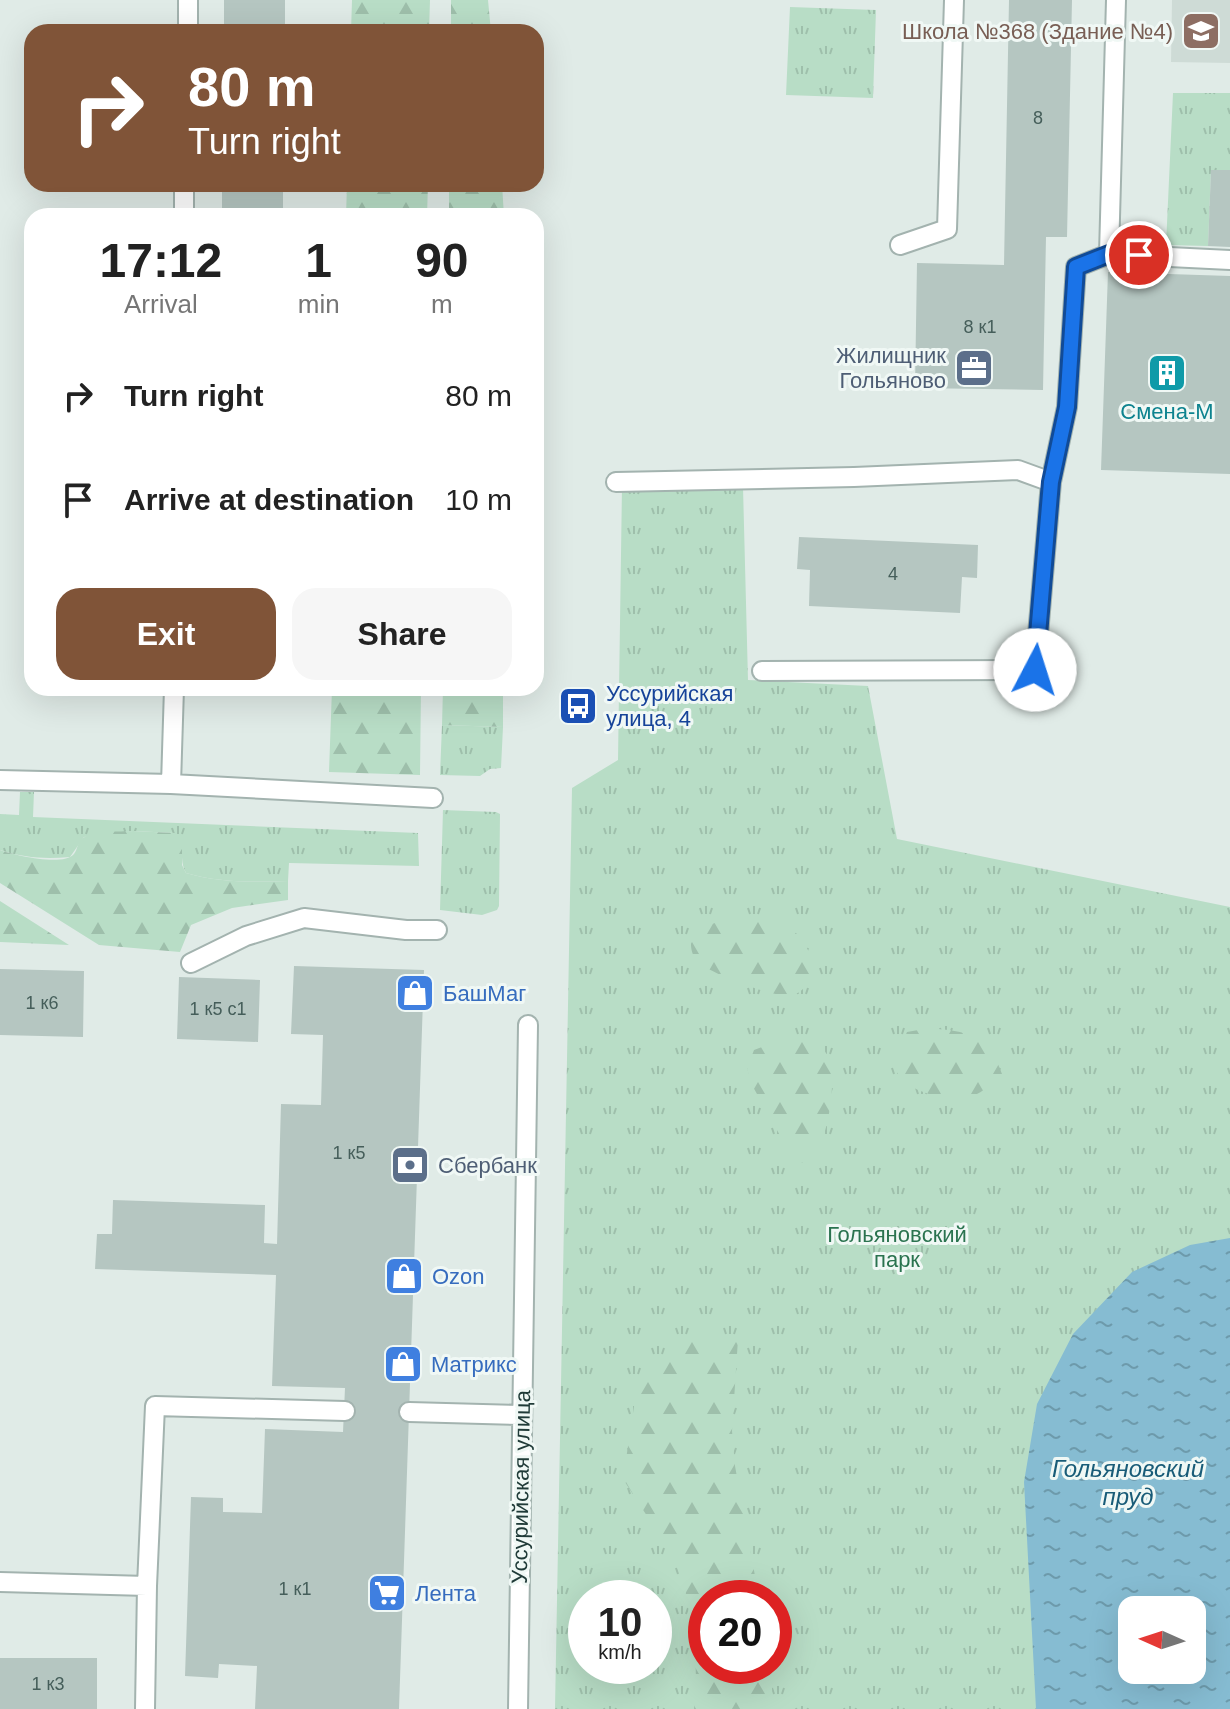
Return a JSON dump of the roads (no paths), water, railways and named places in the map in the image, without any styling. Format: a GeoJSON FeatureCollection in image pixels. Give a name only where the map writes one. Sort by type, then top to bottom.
{"type":"FeatureCollection","features":[{"type":"Feature","properties":{"kind":"lane"},"geometry":{"type":"LineString","coordinates":[[188,0],[188,24]]}},
{"type":"Feature","properties":{"kind":"lane"},"geometry":{"type":"LineString","coordinates":[[900,245],[947,229],[954,0]]}},
{"type":"Feature","properties":{"kind":"lane"},"geometry":{"type":"LineString","coordinates":[[1109,254],[1116,0]]}},
{"type":"Feature","properties":{"kind":"lane"},"geometry":{"type":"LineString","coordinates":[[762,671],[1035,670],[1051,482],[1067,407],[1076,267],[1109,254],[1230,260]]}},
{"type":"Feature","properties":{"kind":"lane"},"geometry":{"type":"LineString","coordinates":[[616,482],[1018,470],[1051,482]]}},
{"type":"Feature","properties":{"kind":"lane"},"geometry":{"type":"LineString","coordinates":[[171,784],[174,696]]}},
{"type":"Feature","properties":{"kind":"lane"},"geometry":{"type":"LineString","coordinates":[[0,780],[171,784],[433,798]]}},
{"type":"Feature","properties":{"kind":"lane"},"geometry":{"type":"LineString","coordinates":[[191,963],[246,936],[304,918],[406,930],[437,930]]}},
{"type":"Feature","properties":{"kind":"lane","name":"Уссурийская улица"},"geometry":{"type":"LineString","coordinates":[[518,1709],[528,1025]]}},
{"type":"Feature","properties":{"kind":"lane"},"geometry":{"type":"LineString","coordinates":[[145,1709],[155,1406],[345,1411]]}},
{"type":"Feature","properties":{"kind":"lane"},"geometry":{"type":"LineString","coordinates":[[409,1412],[522,1415]]}},
{"type":"Feature","properties":{"kind":"lane"},"geometry":{"type":"LineString","coordinates":[[0,1582],[147,1586]]}},
{"type":"Feature","properties":{"kind":"water","name":"Гольяновский пруд"},"geometry":{"type":"Polygon","coordinates":[[[1230,1238],[1230,1709],[1036,1709],[1024,1482],[1037,1404],[1073,1334],[1132,1272],[1190,1245],[1230,1238]]]}},
{"type":"Feature","properties":{"kind":"place","name":"Школа №368 (Здание №4)"},"geometry":{"type":"Point","coordinates":[1201,31]}},
{"type":"Feature","properties":{"kind":"place","name":"Жилищник Гольяново"},"geometry":{"type":"Point","coordinates":[974,368]}},
{"type":"Feature","properties":{"kind":"place","name":"Смена-М"},"geometry":{"type":"Point","coordinates":[1167,373]}},
{"type":"Feature","properties":{"kind":"place","name":"Уссурийская улица, 4"},"geometry":{"type":"Point","coordinates":[578,706]}},
{"type":"Feature","properties":{"kind":"place","name":"БашМаг"},"geometry":{"type":"Point","coordinates":[415,993]}},
{"type":"Feature","properties":{"kind":"place","name":"Сбербанк"},"geometry":{"type":"Point","coordinates":[410,1165]}},
{"type":"Feature","properties":{"kind":"place","name":"Ozon"},"geometry":{"type":"Point","coordinates":[404,1276]}},
{"type":"Feature","properties":{"kind":"place","name":"Матрикс"},"geometry":{"type":"Point","coordinates":[403,1364]}},
{"type":"Feature","properties":{"kind":"place","name":"Лента"},"geometry":{"type":"Point","coordinates":[387,1593]}},
{"type":"Feature","properties":{"kind":"park label","name":"Гольяновcкий парк"},"geometry":{"type":"Point","coordinates":[897,1246]}}]}
